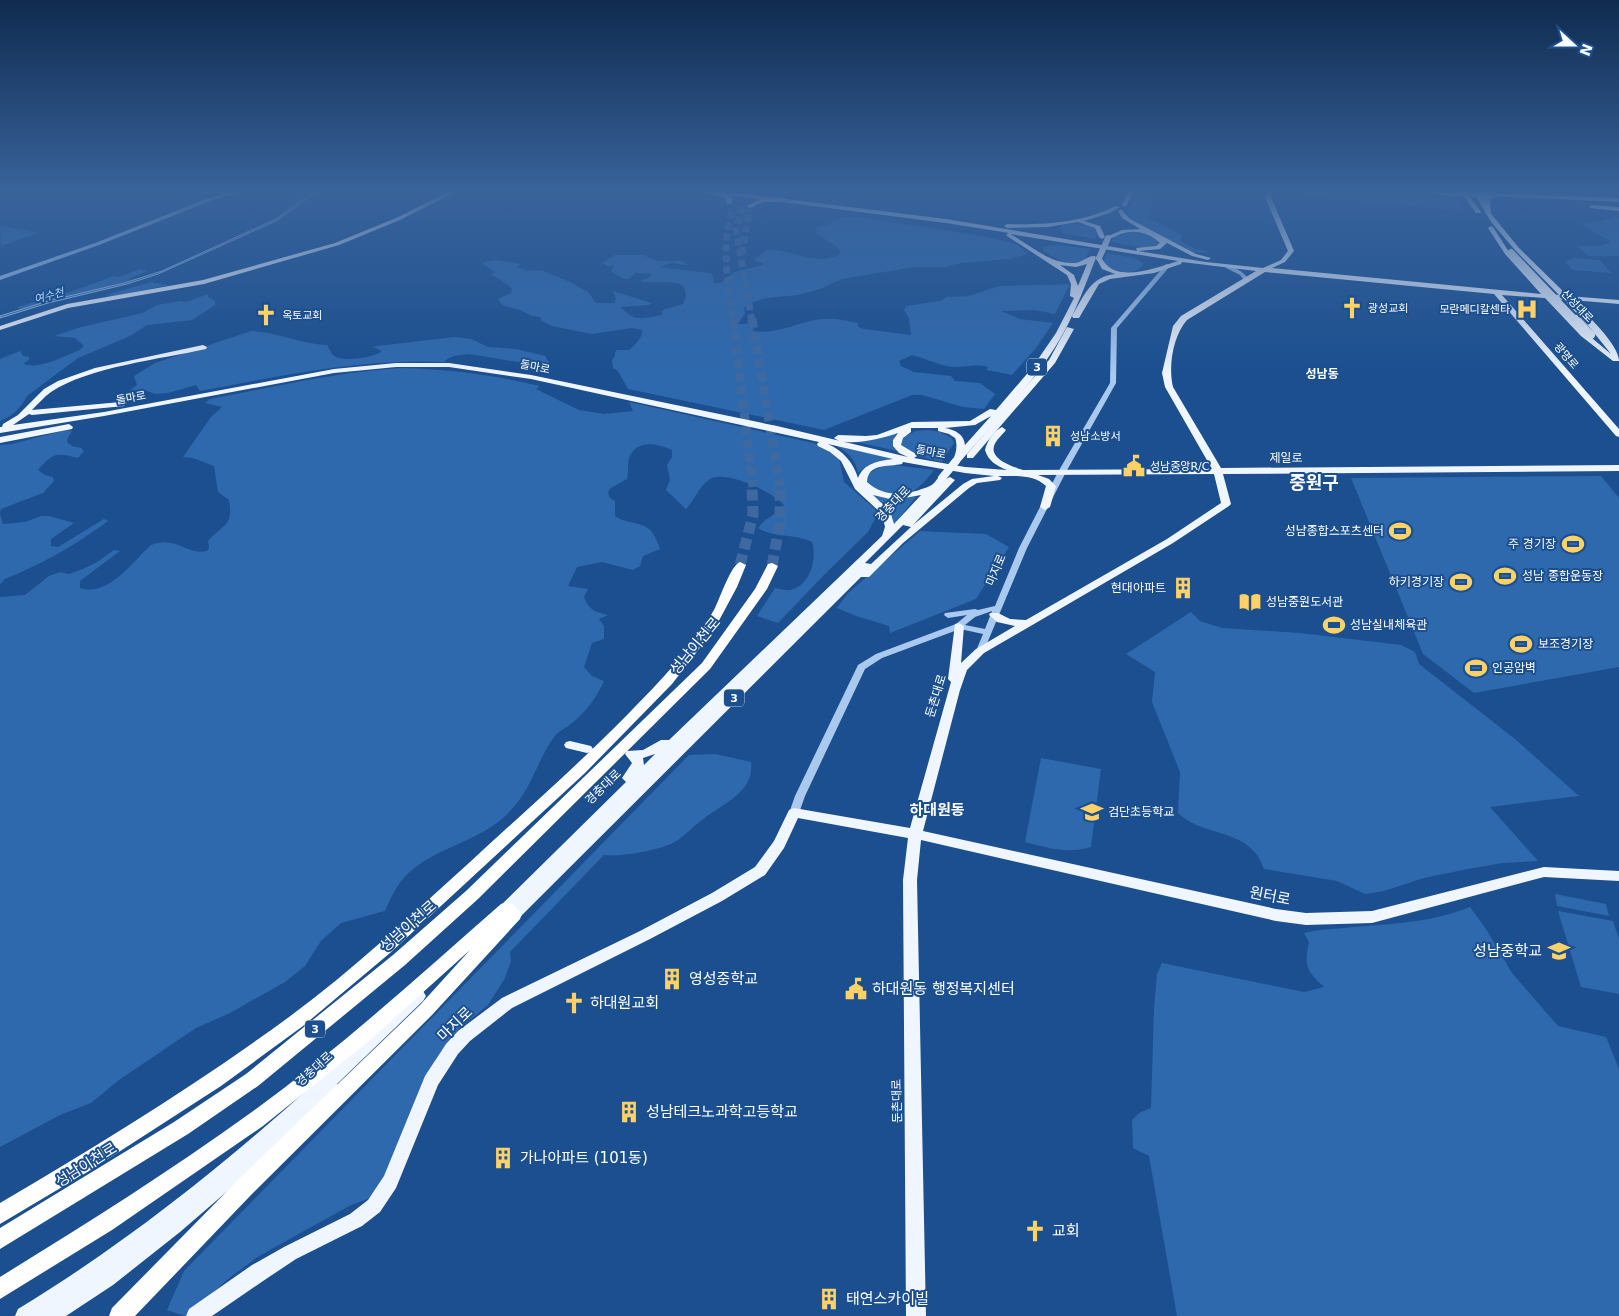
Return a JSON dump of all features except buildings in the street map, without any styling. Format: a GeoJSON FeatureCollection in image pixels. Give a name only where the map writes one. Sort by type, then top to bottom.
{"type":"FeatureCollection","features":[{"type":"Feature","properties":{"kind":"highway","name":"성남이천로"},"geometry":{"type":"LineString","coordinates":[[0,1214],[107,1151],[204,1088],[335,991],[393,942],[568,782],[668,681],[712,627],[731,592],[740,565]]}},
{"type":"Feature","properties":{"kind":"highway","name":"성남이천로"},"geometry":{"type":"LineString","coordinates":[[0,1239],[181,1128],[252,1080],[399,960],[485,882],[706,666],[761,589],[772,566]]}},
{"type":"Feature","properties":{"kind":"highway"},"geometry":{"type":"LineString","coordinates":[[0,1289],[105,1222],[256,1120],[364,1035],[511,911]]}},
{"type":"Feature","properties":{"kind":"highway"},"geometry":{"type":"LineString","coordinates":[[120,1316],[245,1187],[426,1010],[511,911]]}},
{"type":"Feature","properties":{"kind":"main road"},"geometry":{"type":"LineString","coordinates":[[0,328],[67,306],[204,282],[311,251]]}},
{"type":"Feature","properties":{"kind":"main road"},"geometry":{"type":"LineString","coordinates":[[1034,251],[1073,278],[1076,289],[1060,333]]}},
{"type":"Feature","properties":{"kind":"main road"},"geometry":{"type":"LineString","coordinates":[[1040,251],[1054,261],[1069,265],[1082,264],[1096,258],[1104,268],[1115,272],[1131,273],[1147,266],[1132,251]]}},
{"type":"Feature","properties":{"kind":"main road","name":"경충대로"},"geometry":{"type":"LineString","coordinates":[[511,911],[798,635],[912,520],[1005,403],[1035,370],[1060,333],[1099,251]]}},
{"type":"Feature","properties":{"kind":"main road"},"geometry":{"type":"LineString","coordinates":[[1133,251],[1188,262],[1496,292],[1619,300]]}},
{"type":"Feature","properties":{"kind":"main road"},"geometry":{"type":"LineString","coordinates":[[1134,251],[1226,265]]}},
{"type":"Feature","properties":{"kind":"main road"},"geometry":{"type":"LineString","coordinates":[[1187,251],[1226,265]]}},
{"type":"Feature","properties":{"kind":"main road","name":"둔촌대로"},"geometry":{"type":"LineString","coordinates":[[916,1316],[910,880],[916,834],[954,690],[962,669],[980,650],[1170,541],[1226,504],[1218,471],[1169,387],[1166,373],[1176,328],[1184,318],[1265,268],[1278,258],[1281,251]]}},
{"type":"Feature","properties":{"kind":"main road"},"geometry":{"type":"LineString","coordinates":[[1291,251],[1283,261],[1295,269]]}},
{"type":"Feature","properties":{"kind":"main road"},"geometry":{"type":"LineString","coordinates":[[1505,251],[1590,342],[1618,360]]}},
{"type":"Feature","properties":{"kind":"main road"},"geometry":{"type":"LineString","coordinates":[[1523,251],[1590,322],[1618,360]]}},
{"type":"Feature","properties":{"kind":"main road","name":"산성대로"},"geometry":{"type":"LineString","coordinates":[[1514,252],[1618,360]]}},
{"type":"Feature","properties":{"kind":"main road","name":"경충대로"},"geometry":{"type":"LineString","coordinates":[[960,462],[1020,399],[1052,361],[1076,316],[1096,258]]}},
{"type":"Feature","properties":{"kind":"main road","name":"둔촌대로"},"geometry":{"type":"LineString","coordinates":[[1265,268],[1283,261]]}},
{"type":"Feature","properties":{"kind":"main road"},"geometry":{"type":"LineString","coordinates":[[1076,316],[1096,283],[1108,277],[1154,271],[1168,265],[1188,262]]}},
{"type":"Feature","properties":{"kind":"main road"},"geometry":{"type":"LineString","coordinates":[[1265,268],[1295,269],[1545,294]]}},
{"type":"Feature","properties":{"kind":"main road"},"geometry":{"type":"LineString","coordinates":[[1126,274],[1157,278]]}},
{"type":"Feature","properties":{"kind":"main road","name":"광명로"},"geometry":{"type":"LineString","coordinates":[[1496,292],[1619,434]]}},
{"type":"Feature","properties":{"kind":"main road"},"geometry":{"type":"LineString","coordinates":[[1564,295],[1592,300],[1619,300]]}},
{"type":"Feature","properties":{"kind":"main road"},"geometry":{"type":"LineString","coordinates":[[1581,314],[1579,304],[1592,300]]}},
{"type":"Feature","properties":{"kind":"main road"},"geometry":{"type":"LineString","coordinates":[[0,429],[21,417],[47,391],[70,379],[98,370],[204,346]]}},
{"type":"Feature","properties":{"kind":"main road","name":"돌마로"},"geometry":{"type":"LineString","coordinates":[[0,429],[195,398],[348,369],[396,365],[449,365],[531,378],[777,430],[870,452],[940,465],[989,473],[1062,472]]}},
{"type":"Feature","properties":{"kind":"main road"},"geometry":{"type":"LineString","coordinates":[[32,413],[195,398]]}},
{"type":"Feature","properties":{"kind":"main road"},"geometry":{"type":"LineString","coordinates":[[0,440],[195,398]]}},
{"type":"Feature","properties":{"kind":"main road"},"geometry":{"type":"LineString","coordinates":[[1020,399],[1017,409],[990,446],[989,452],[991,457],[998,463],[1046,481],[1051,486],[1045,507]]}},
{"type":"Feature","properties":{"kind":"main road"},"geometry":{"type":"LineString","coordinates":[[777,430],[843,439],[866,439],[879,437],[912,425],[944,426],[972,423],[1005,403]]}},
{"type":"Feature","properties":{"kind":"main road"},"geometry":{"type":"LineString","coordinates":[[940,465],[902,452],[896,446],[899,435],[916,428],[928,427],[948,431],[957,435],[962,440],[960,462]]}},
{"type":"Feature","properties":{"kind":"main road"},"geometry":{"type":"LineString","coordinates":[[777,430],[826,446],[844,458],[858,488],[886,510],[890,525],[880,543]]}},
{"type":"Feature","properties":{"kind":"main road"},"geometry":{"type":"LineString","coordinates":[[940,465],[901,462],[875,465],[866,470],[862,476],[862,483],[870,491],[881,496],[906,497],[946,479]]}},
{"type":"Feature","properties":{"kind":"main road"},"geometry":{"type":"LineString","coordinates":[[1510,470],[1619,467]]}},
{"type":"Feature","properties":{"kind":"main road"},"geometry":{"type":"LineString","coordinates":[[1510,470],[1527,473],[1619,474]]}},
{"type":"Feature","properties":{"kind":"main road","name":"제일로"},"geometry":{"type":"LineString","coordinates":[[1062,472],[1510,470]]}},
{"type":"Feature","properties":{"kind":"main road"},"geometry":{"type":"LineString","coordinates":[[798,635],[900,541],[966,486],[975,481],[1014,477],[1022,473]]}},
{"type":"Feature","properties":{"kind":"main road","name":"경충대로"},"geometry":{"type":"LineString","coordinates":[[25,1316],[48,1309],[113,1272],[174,1226],[366,1062],[511,911],[583,831],[946,479]]}},
{"type":"Feature","properties":{"kind":"main road"},"geometry":{"type":"LineString","coordinates":[[996,612],[999,619],[1008,622],[1029,623]]}},
{"type":"Feature","properties":{"kind":"main road"},"geometry":{"type":"LineString","coordinates":[[954,690],[959,626]]}},
{"type":"Feature","properties":{"kind":"main road"},"geometry":{"type":"LineString","coordinates":[[583,831],[608,798],[636,769],[638,760],[631,754],[652,752],[693,724]]}},
{"type":"Feature","properties":{"kind":"main road"},"geometry":{"type":"LineString","coordinates":[[570,745],[587,749]]}},
{"type":"Feature","properties":{"kind":"main road"},"geometry":{"type":"LineString","coordinates":[[794,813],[916,834]]}},
{"type":"Feature","properties":{"kind":"main road","name":"마지로"},"geometry":{"type":"LineString","coordinates":[[196,1316],[290,1253],[356,1220],[374,1206],[384,1195],[390,1182],[431,1081],[446,1057],[464,1036],[507,1003],[653,931],[717,897],[760,871],[779,844],[794,813]]}},
{"type":"Feature","properties":{"kind":"main road","name":"원터로"},"geometry":{"type":"LineString","coordinates":[[916,834],[1276,915],[1306,919],[1372,917],[1544,872],[1619,876]]}},
{"type":"Feature","properties":{"kind":"street"},"geometry":{"type":"LineString","coordinates":[[0,278],[75,251]]}},
{"type":"Feature","properties":{"kind":"street","name":"마지로"},"geometry":{"type":"LineString","coordinates":[[980,650],[1023,548],[1062,472],[1113,383],[1114,328],[1168,265]]}},
{"type":"Feature","properties":{"kind":"street"},"geometry":{"type":"LineString","coordinates":[[1226,265],[1242,274],[1246,279]]}},
{"type":"Feature","properties":{"kind":"street"},"geometry":{"type":"LineString","coordinates":[[986,632],[959,626],[959,618],[948,615],[979,611],[996,612]]}},
{"type":"Feature","properties":{"kind":"street","name":"마지로"},"geometry":{"type":"LineString","coordinates":[[794,813],[800,796],[861,666],[879,656],[959,626],[967,617],[979,611]]}},
{"type":"Feature","properties":{"kind":"shaded area"},"geometry":{"type":"Polygon","coordinates":[[[208,251],[158,274],[127,284],[48,303],[0,318],[0,316],[48,301],[124,283],[162,271],[208,251]]]}},
{"type":"Feature","properties":{"kind":"shaded area"},"geometry":{"type":"Polygon","coordinates":[[[765,251],[783,251],[822,259],[841,254],[840,251],[1025,251],[1028,254],[1010,259],[961,263],[945,267],[914,267],[842,279],[820,289],[798,295],[766,298],[748,304],[744,308],[745,313],[738,324],[756,323],[753,331],[768,332],[815,320],[832,319],[858,323],[858,327],[864,329],[911,335],[909,318],[904,310],[906,306],[940,301],[947,297],[968,296],[999,286],[1070,284],[1055,314],[1035,310],[1001,311],[1020,319],[1053,323],[1036,348],[1012,375],[987,370],[988,367],[983,366],[946,366],[912,355],[899,361],[901,366],[914,372],[951,376],[955,381],[980,383],[995,394],[984,409],[963,407],[922,395],[912,395],[824,430],[628,389],[618,371],[613,368],[612,360],[617,350],[629,350],[634,346],[640,338],[642,330],[632,328],[592,334],[552,326],[542,321],[540,317],[502,305],[498,299],[511,293],[512,288],[491,274],[495,272],[481,263],[494,260],[521,264],[517,267],[528,271],[541,270],[575,284],[588,292],[596,303],[614,303],[616,299],[613,291],[652,303],[649,305],[620,307],[635,317],[648,318],[662,315],[662,311],[665,309],[683,304],[686,296],[684,287],[669,282],[640,281],[650,277],[651,274],[635,273],[629,279],[622,278],[611,271],[614,266],[602,263],[615,255],[643,255],[657,261],[682,261],[688,265],[671,263],[659,267],[710,273],[713,275],[714,284],[722,282],[734,272],[763,265],[763,263],[755,261],[755,259],[765,251]]]}},
{"type":"Feature","properties":{"kind":"shaded area"},"geometry":{"type":"Polygon","coordinates":[[[1045,251],[1089,251],[1084,261],[1072,263],[1058,259],[1045,251]]]}},
{"type":"Feature","properties":{"kind":"shaded area"},"geometry":{"type":"Polygon","coordinates":[[[1191,251],[1210,252],[1194,253],[1191,251]]]}},
{"type":"Feature","properties":{"kind":"shaded area"},"geometry":{"type":"Polygon","coordinates":[[[1583,251],[1619,251],[1619,256],[1589,256],[1583,251]]]}},
{"type":"Feature","properties":{"kind":"shaded area"},"geometry":{"type":"Polygon","coordinates":[[[1107,253],[1134,258],[1143,263],[1143,265],[1134,271],[1117,271],[1102,263],[1107,253]]]}},
{"type":"Feature","properties":{"kind":"shaded area"},"geometry":{"type":"Polygon","coordinates":[[[1573,258],[1600,260],[1611,273],[1573,270],[1565,262],[1573,258]]]}},
{"type":"Feature","properties":{"kind":"shaded area"},"geometry":{"type":"Polygon","coordinates":[[[140,269],[148,271],[128,279],[131,280],[117,284],[21,309],[17,307],[70,292],[114,276],[120,277],[140,269]]]}},
{"type":"Feature","properties":{"kind":"shaded area"},"geometry":{"type":"Polygon","coordinates":[[[151,282],[168,285],[114,296],[107,295],[151,282]]]}},
{"type":"Feature","properties":{"kind":"shaded area"},"geometry":{"type":"Polygon","coordinates":[[[208,294],[208,297],[215,301],[215,305],[192,320],[147,325],[130,336],[78,358],[27,396],[13,414],[0,421],[0,359],[20,351],[23,356],[29,357],[29,360],[24,363],[26,365],[40,365],[54,361],[80,350],[84,346],[75,338],[54,336],[81,327],[143,313],[157,305],[181,301],[186,302],[208,294]]]}},
{"type":"Feature","properties":{"kind":"shaded area"},"geometry":{"type":"Polygon","coordinates":[[[251,331],[271,333],[308,343],[327,345],[334,356],[344,359],[372,356],[382,351],[373,347],[378,346],[454,337],[471,339],[488,347],[516,349],[545,356],[549,363],[548,367],[469,354],[452,357],[444,362],[413,361],[321,369],[200,391],[196,385],[168,393],[155,394],[145,390],[129,391],[137,385],[134,376],[155,363],[251,331]]]}},
{"type":"Feature","properties":{"kind":"shaded area"},"geometry":{"type":"Polygon","coordinates":[[[401,368],[471,373],[540,386],[536,389],[579,410],[604,414],[633,411],[629,402],[823,446],[839,458],[844,482],[875,509],[877,515],[868,532],[778,623],[757,616],[775,588],[790,590],[803,583],[811,570],[814,556],[812,542],[805,539],[772,534],[758,528],[764,521],[785,507],[780,501],[762,489],[727,477],[717,477],[706,482],[686,509],[666,490],[670,480],[667,465],[672,457],[672,450],[653,444],[642,445],[637,448],[629,458],[627,479],[611,488],[608,492],[610,498],[615,501],[615,516],[647,528],[654,535],[660,549],[643,556],[640,566],[633,570],[602,562],[577,567],[568,586],[588,589],[584,597],[590,608],[608,615],[599,619],[604,626],[604,639],[592,643],[584,667],[592,676],[604,681],[586,709],[577,719],[554,737],[525,792],[509,812],[488,829],[432,856],[412,870],[399,884],[385,911],[341,923],[321,941],[305,966],[285,982],[230,1013],[196,1028],[119,1080],[91,1103],[60,1115],[0,1147],[0,597],[25,595],[49,576],[60,572],[69,574],[83,569],[114,550],[120,551],[80,581],[80,588],[101,588],[110,583],[119,577],[151,545],[168,542],[193,551],[207,551],[209,548],[208,541],[229,520],[229,500],[218,492],[214,466],[193,458],[183,457],[211,417],[222,407],[205,403],[210,399],[329,376],[401,368]]]}},
{"type":"Feature","properties":{"kind":"shaded area"},"geometry":{"type":"Polygon","coordinates":[[[66,430],[72,431],[67,442],[84,451],[78,458],[65,455],[51,457],[38,470],[45,475],[53,477],[54,481],[43,493],[1,509],[0,513],[0,445],[12,444],[66,430]]]}},
{"type":"Feature","properties":{"kind":"shaded area"},"geometry":{"type":"Polygon","coordinates":[[[929,430],[940,432],[952,438],[954,443],[942,462],[913,455],[900,447],[903,437],[916,431],[929,430]]]}},
{"type":"Feature","properties":{"kind":"shaded area"},"geometry":{"type":"Polygon","coordinates":[[[897,432],[893,441],[894,448],[902,452],[847,440],[871,440],[897,432]]]}},
{"type":"Feature","properties":{"kind":"shaded area"},"geometry":{"type":"Polygon","coordinates":[[[837,446],[899,460],[877,462],[867,466],[858,473],[851,457],[837,446]]]}},
{"type":"Feature","properties":{"kind":"shaded area"},"geometry":{"type":"Polygon","coordinates":[[[894,465],[934,470],[919,486],[905,495],[888,494],[868,484],[866,477],[872,471],[894,465]]]}},
{"type":"Feature","properties":{"kind":"shaded area","name":"성남 종합운동장"},"geometry":{"type":"Polygon","coordinates":[[[1601,476],[1619,498],[1619,667],[1474,693],[1423,654],[1351,478],[1601,476]]]}},
{"type":"Feature","properties":{"kind":"shaded area"},"geometry":{"type":"Polygon","coordinates":[[[870,494],[894,498],[917,496],[892,527],[890,515],[886,507],[870,494]]]}},
{"type":"Feature","properties":{"kind":"shaded area"},"geometry":{"type":"Polygon","coordinates":[[[0,514],[3,524],[25,522],[41,516],[49,516],[74,523],[51,539],[51,546],[58,547],[104,519],[108,521],[84,538],[32,567],[5,579],[0,584],[0,514]]]}},
{"type":"Feature","properties":{"kind":"shaded area"},"geometry":{"type":"Polygon","coordinates":[[[920,531],[986,534],[1009,547],[976,599],[890,633],[889,626],[837,608],[848,593],[920,531]]]}},
{"type":"Feature","properties":{"kind":"shaded area"},"geometry":{"type":"Polygon","coordinates":[[[1191,612],[1200,621],[1222,628],[1300,633],[1401,645],[1415,652],[1419,664],[1515,739],[1579,796],[1490,807],[1538,861],[1503,863],[1468,869],[1424,878],[1384,891],[1365,894],[1337,881],[1264,869],[1257,855],[1240,841],[1197,825],[1178,813],[1180,772],[1152,702],[1155,672],[1126,654],[1191,612]]]}},
{"type":"Feature","properties":{"kind":"shaded area"},"geometry":{"type":"Polygon","coordinates":[[[715,754],[751,762],[751,773],[748,782],[742,790],[672,843],[636,853],[604,855],[510,952],[511,961],[505,978],[488,1005],[459,1029],[437,1057],[383,1180],[368,1199],[351,1205],[259,1256],[185,1316],[167,1310],[184,1271],[689,755],[715,754]]]}},
{"type":"Feature","properties":{"kind":"shaded area"},"geometry":{"type":"Polygon","coordinates":[[[1041,758],[1101,769],[1091,847],[1066,850],[1025,842],[1041,758]]]}},
{"type":"Feature","properties":{"kind":"shaded area"},"geometry":{"type":"Polygon","coordinates":[[[1555,894],[1606,904],[1609,916],[1557,906],[1555,894]]]}},
{"type":"Feature","properties":{"kind":"shaded area"},"geometry":{"type":"Polygon","coordinates":[[[1470,907],[1486,929],[1512,973],[1558,1026],[1606,1037],[1619,1069],[1619,1316],[1177,1316],[1149,1156],[1133,1148],[1132,1120],[1139,1113],[1151,1108],[1154,1008],[1157,974],[1162,963],[1304,992],[1324,987],[1308,968],[1309,942],[1304,933],[1412,922],[1442,916],[1470,907]]]}},
{"type":"Feature","properties":{"kind":"shaded area"},"geometry":{"type":"Polygon","coordinates":[[[1558,911],[1613,921],[1619,939],[1619,994],[1581,987],[1558,911]]]}},
{"type":"Feature","properties":{"kind":"tunnel"},"geometry":{"type":"LineString","coordinates":[[726,251],[733,321]]}},
{"type":"Feature","properties":{"kind":"tunnel"},"geometry":{"type":"LineString","coordinates":[[740,251],[752,321]]}},
{"type":"Feature","properties":{"kind":"tunnel"},"geometry":{"type":"LineString","coordinates":[[733,319],[753,487]]}},
{"type":"Feature","properties":{"kind":"tunnel"},"geometry":{"type":"LineString","coordinates":[[752,319],[780,487]]}},
{"type":"Feature","properties":{"kind":"tunnel"},"geometry":{"type":"LineString","coordinates":[[740,565],[753,515],[752,486]]}},
{"type":"Feature","properties":{"kind":"tunnel"},"geometry":{"type":"LineString","coordinates":[[772,566],[780,523],[780,487]]}},
{"type":"Feature","properties":{"kind":"place","name":"광성교회"},"geometry":{"type":"Point","coordinates":[1352,308]}},
{"type":"Feature","properties":{"kind":"place","name":"모란메디칼센타"},"geometry":{"type":"Point","coordinates":[1527,309]}},
{"type":"Feature","properties":{"kind":"place","name":"옥토교회"},"geometry":{"type":"Point","coordinates":[266,315]}},
{"type":"Feature","properties":{"kind":"place","name":"성남소방서"},"geometry":{"type":"Point","coordinates":[1053,436]}},
{"type":"Feature","properties":{"kind":"place","name":"성남중앙R/C"},"geometry":{"type":"Point","coordinates":[1134,466]}},
{"type":"Feature","properties":{"kind":"place","name":"성남종합스포츠센터"},"geometry":{"type":"Point","coordinates":[1400,531]}},
{"type":"Feature","properties":{"kind":"place","name":"주 경기장"},"geometry":{"type":"Point","coordinates":[1573,544]}},
{"type":"Feature","properties":{"kind":"place","name":"성남 종합운동장"},"geometry":{"type":"Point","coordinates":[1505,576]}},
{"type":"Feature","properties":{"kind":"place","name":"하키경기장"},"geometry":{"type":"Point","coordinates":[1461,582]}},
{"type":"Feature","properties":{"kind":"place","name":"현대아파트"},"geometry":{"type":"Point","coordinates":[1183,588]}},
{"type":"Feature","properties":{"kind":"place","name":"성남중원도서관"},"geometry":{"type":"Point","coordinates":[1250,602]}},
{"type":"Feature","properties":{"kind":"place","name":"성남실내체육관"},"geometry":{"type":"Point","coordinates":[1334,625]}},
{"type":"Feature","properties":{"kind":"place","name":"보조경기장"},"geometry":{"type":"Point","coordinates":[1521,644]}},
{"type":"Feature","properties":{"kind":"place","name":"인공암벽"},"geometry":{"type":"Point","coordinates":[1476,668]}},
{"type":"Feature","properties":{"kind":"place","name":"검단초등학교"},"geometry":{"type":"Point","coordinates":[1092,812]}},
{"type":"Feature","properties":{"kind":"place","name":"성남중학교"},"geometry":{"type":"Point","coordinates":[1559,951]}},
{"type":"Feature","properties":{"kind":"place","name":"영성중학교"},"geometry":{"type":"Point","coordinates":[672,979]}},
{"type":"Feature","properties":{"kind":"place","name":"하대원동 행정복지센터"},"geometry":{"type":"Point","coordinates":[856,989]}},
{"type":"Feature","properties":{"kind":"place","name":"하대원교회"},"geometry":{"type":"Point","coordinates":[574,1003]}},
{"type":"Feature","properties":{"kind":"place","name":"성남테크노과학고등학교"},"geometry":{"type":"Point","coordinates":[629,1112]}},
{"type":"Feature","properties":{"kind":"place","name":"가나아파트 (101동)"},"geometry":{"type":"Point","coordinates":[503,1158]}},
{"type":"Feature","properties":{"kind":"place","name":"교회"},"geometry":{"type":"Point","coordinates":[1035,1231]}},
{"type":"Feature","properties":{"kind":"place","name":"태연스카이빌"},"geometry":{"type":"Point","coordinates":[829,1299]}},
{"type":"Feature","properties":{"kind":"district","name":"성남동"},"geometry":{"type":"Point","coordinates":[1322,374]}},
{"type":"Feature","properties":{"kind":"district","name":"중원구"},"geometry":{"type":"Point","coordinates":[1314,482]}},
{"type":"Feature","properties":{"kind":"district","name":"하대원동"},"geometry":{"type":"Point","coordinates":[937,810]}},
{"type":"Feature","properties":{"kind":"water label","name":"여수천"},"geometry":{"type":"Point","coordinates":[49,296]}}]}
